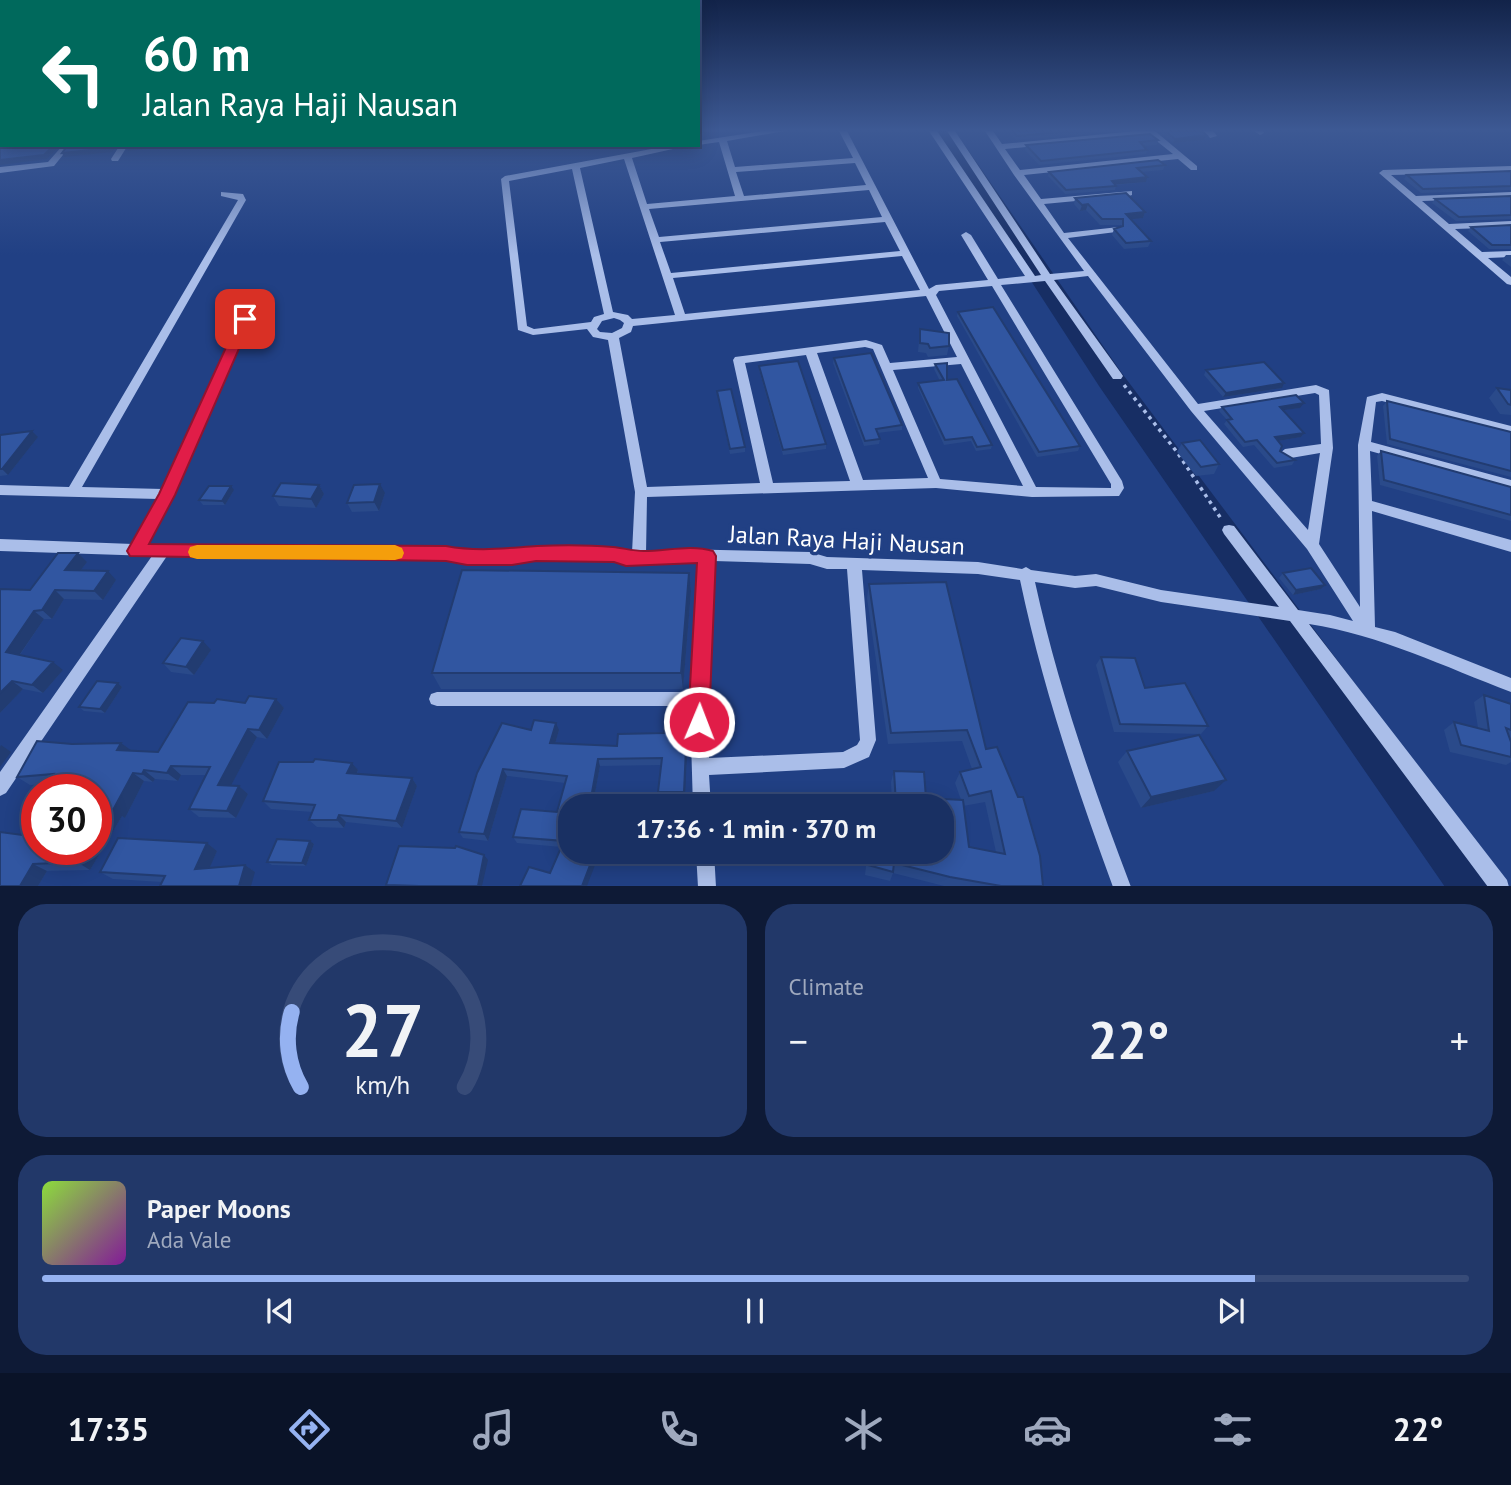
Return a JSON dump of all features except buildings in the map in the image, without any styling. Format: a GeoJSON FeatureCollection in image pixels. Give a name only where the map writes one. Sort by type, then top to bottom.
{"type":"FeatureCollection","features":[{"type":"Feature","properties":{"kind":"street"},"geometry":{"type":"LineString","coordinates":[[538,172],[505,179],[522,328],[533,332],[592,326],[598,319],[608,315],[624,317],[629,323]]}},
{"type":"Feature","properties":{"kind":"street"},"geometry":{"type":"LineString","coordinates":[[577,172],[608,315]]}},
{"type":"Feature","properties":{"kind":"street"},"geometry":{"type":"LineString","coordinates":[[633,172],[681,318]]}},
{"type":"Feature","properties":{"kind":"street"},"geometry":{"type":"LineString","coordinates":[[734,172],[740,198]]}},
{"type":"Feature","properties":{"kind":"street"},"geometry":{"type":"LineString","coordinates":[[864,172],[1032,492]]}},
{"type":"Feature","properties":{"kind":"street"},"geometry":{"type":"LineString","coordinates":[[961,172],[1032,279]]}},
{"type":"Feature","properties":{"kind":"street"},"geometry":{"type":"LineString","coordinates":[[978,172],[1047,278],[1117,376]]}},
{"type":"Feature","properties":{"kind":"street"},"geometry":{"type":"LineString","coordinates":[[1023,172],[1017,173],[1062,236],[1195,408],[1311,545],[1368,631]]}},
{"type":"Feature","properties":{"kind":"street"},"geometry":{"type":"LineString","coordinates":[[1404,172],[1383,173],[1511,282]]}},
{"type":"Feature","properties":{"kind":"street"},"geometry":{"type":"LineString","coordinates":[[645,207],[872,187]]}},
{"type":"Feature","properties":{"kind":"street"},"geometry":{"type":"LineString","coordinates":[[1038,202],[1129,193]]}},
{"type":"Feature","properties":{"kind":"street"},"geometry":{"type":"LineString","coordinates":[[74,490],[242,200],[240,195],[223,194]]}},
{"type":"Feature","properties":{"kind":"street"},"geometry":{"type":"LineString","coordinates":[[1413,199],[1511,195]]}},
{"type":"Feature","properties":{"kind":"street"},"geometry":{"type":"LineString","coordinates":[[656,240],[889,219]]}},
{"type":"Feature","properties":{"kind":"street"},"geometry":{"type":"LineString","coordinates":[[1446,227],[1511,224]]}},
{"type":"Feature","properties":{"kind":"street"},"geometry":{"type":"LineString","coordinates":[[1062,236],[1116,229]]}},
{"type":"Feature","properties":{"kind":"street"},"geometry":{"type":"LineString","coordinates":[[641,492],[936,483],[1032,492],[1108,494],[1118,488],[966,235]]}},
{"type":"Feature","properties":{"kind":"street"},"geometry":{"type":"LineString","coordinates":[[667,276],[906,253]]}},
{"type":"Feature","properties":{"kind":"street"},"geometry":{"type":"LineString","coordinates":[[1480,255],[1511,254]]}},
{"type":"Feature","properties":{"kind":"street"},"geometry":{"type":"LineString","coordinates":[[629,323],[929,293],[936,288],[1092,273]]}},
{"type":"Feature","properties":{"kind":"street"},"geometry":{"type":"LineString","coordinates":[[136,551],[167,495],[245,319]]}},
{"type":"Feature","properties":{"kind":"street"},"geometry":{"type":"LineString","coordinates":[[592,326],[597,335],[613,337],[627,331],[629,323]]}},
{"type":"Feature","properties":{"kind":"street"},"geometry":{"type":"LineString","coordinates":[[613,337],[641,492],[639,559]]}},
{"type":"Feature","properties":{"kind":"street"},"geometry":{"type":"LineString","coordinates":[[768,489],[738,362],[744,358],[872,343],[878,347],[888,367],[936,483]]}},
{"type":"Feature","properties":{"kind":"street"},"geometry":{"type":"LineString","coordinates":[[810,351],[858,485]]}},
{"type":"Feature","properties":{"kind":"street"},"geometry":{"type":"LineString","coordinates":[[888,367],[964,360]]}},
{"type":"Feature","properties":{"kind":"street"},"geometry":{"type":"LineString","coordinates":[[1195,408],[1319,389],[1325,393],[1328,398],[1327,448],[1311,545]]}},
{"type":"Feature","properties":{"kind":"street"},"geometry":{"type":"LineString","coordinates":[[1368,631],[1364,445],[1371,400],[1376,397],[1511,430]]}},
{"type":"Feature","properties":{"kind":"street"},"geometry":{"type":"LineString","coordinates":[[1364,445],[1511,485]]}},
{"type":"Feature","properties":{"kind":"street"},"geometry":{"type":"LineString","coordinates":[[1285,454],[1327,448]]}},
{"type":"Feature","properties":{"kind":"street"},"geometry":{"type":"LineString","coordinates":[[0,490],[74,490],[167,495]]}},
{"type":"Feature","properties":{"kind":"street"},"geometry":{"type":"LineString","coordinates":[[1364,505],[1511,546]]}},
{"type":"Feature","properties":{"kind":"street"},"geometry":{"type":"LineString","coordinates":[[1230,530],[1499,886]]}},
{"type":"Feature","properties":{"kind":"street","name":"Jalan Raya Haji Nausan"},"geometry":{"type":"LineString","coordinates":[[0,545],[136,551],[446,554],[467,558],[512,558],[536,554],[615,554],[626,559],[677,555],[810,558],[827,563],[1026,573],[1075,582],[1096,580],[1161,596],[1295,615],[1368,631],[1511,685]]}},
{"type":"Feature","properties":{"kind":"street"},"geometry":{"type":"LineString","coordinates":[[0,787],[163,551]]}},
{"type":"Feature","properties":{"kind":"street"},"geometry":{"type":"LineString","coordinates":[[701,794],[698,699],[707,556]]}},
{"type":"Feature","properties":{"kind":"street"},"geometry":{"type":"LineString","coordinates":[[700,766],[844,760],[863,751],[868,740],[854,564]]}},
{"type":"Feature","properties":{"kind":"street"},"geometry":{"type":"LineString","coordinates":[[1026,573],[1036,628],[1062,721],[1122,886]]}},
{"type":"Feature","properties":{"kind":"street"},"geometry":{"type":"LineString","coordinates":[[438,699],[698,699]]}},
{"type":"Feature","properties":{"kind":"street"},"geometry":{"type":"LineString","coordinates":[[706,864],[707,886]]}},
{"type":"Feature","properties":{"kind":"path"},"geometry":{"type":"LineString","coordinates":[[1117,376],[1177,452],[1230,530]]}},
{"type":"Feature","properties":{"kind":"waterway"},"geometry":{"type":"LineString","coordinates":[[972,172],[1110,379],[1475,886]]}},
{"type":"Feature","properties":{"kind":"slow traffic"},"geometry":{"type":"LineString","coordinates":[[197,552],[235,553],[257,550],[395,553]]}},
{"type":"Feature","properties":{"kind":"route"},"geometry":{"type":"LineString","coordinates":[[245,319],[167,495],[136,551],[235,553],[257,550],[446,554],[467,558],[512,558],[536,554],[615,554],[626,559],[677,555],[707,556],[698,699],[699,722]]}}]}
